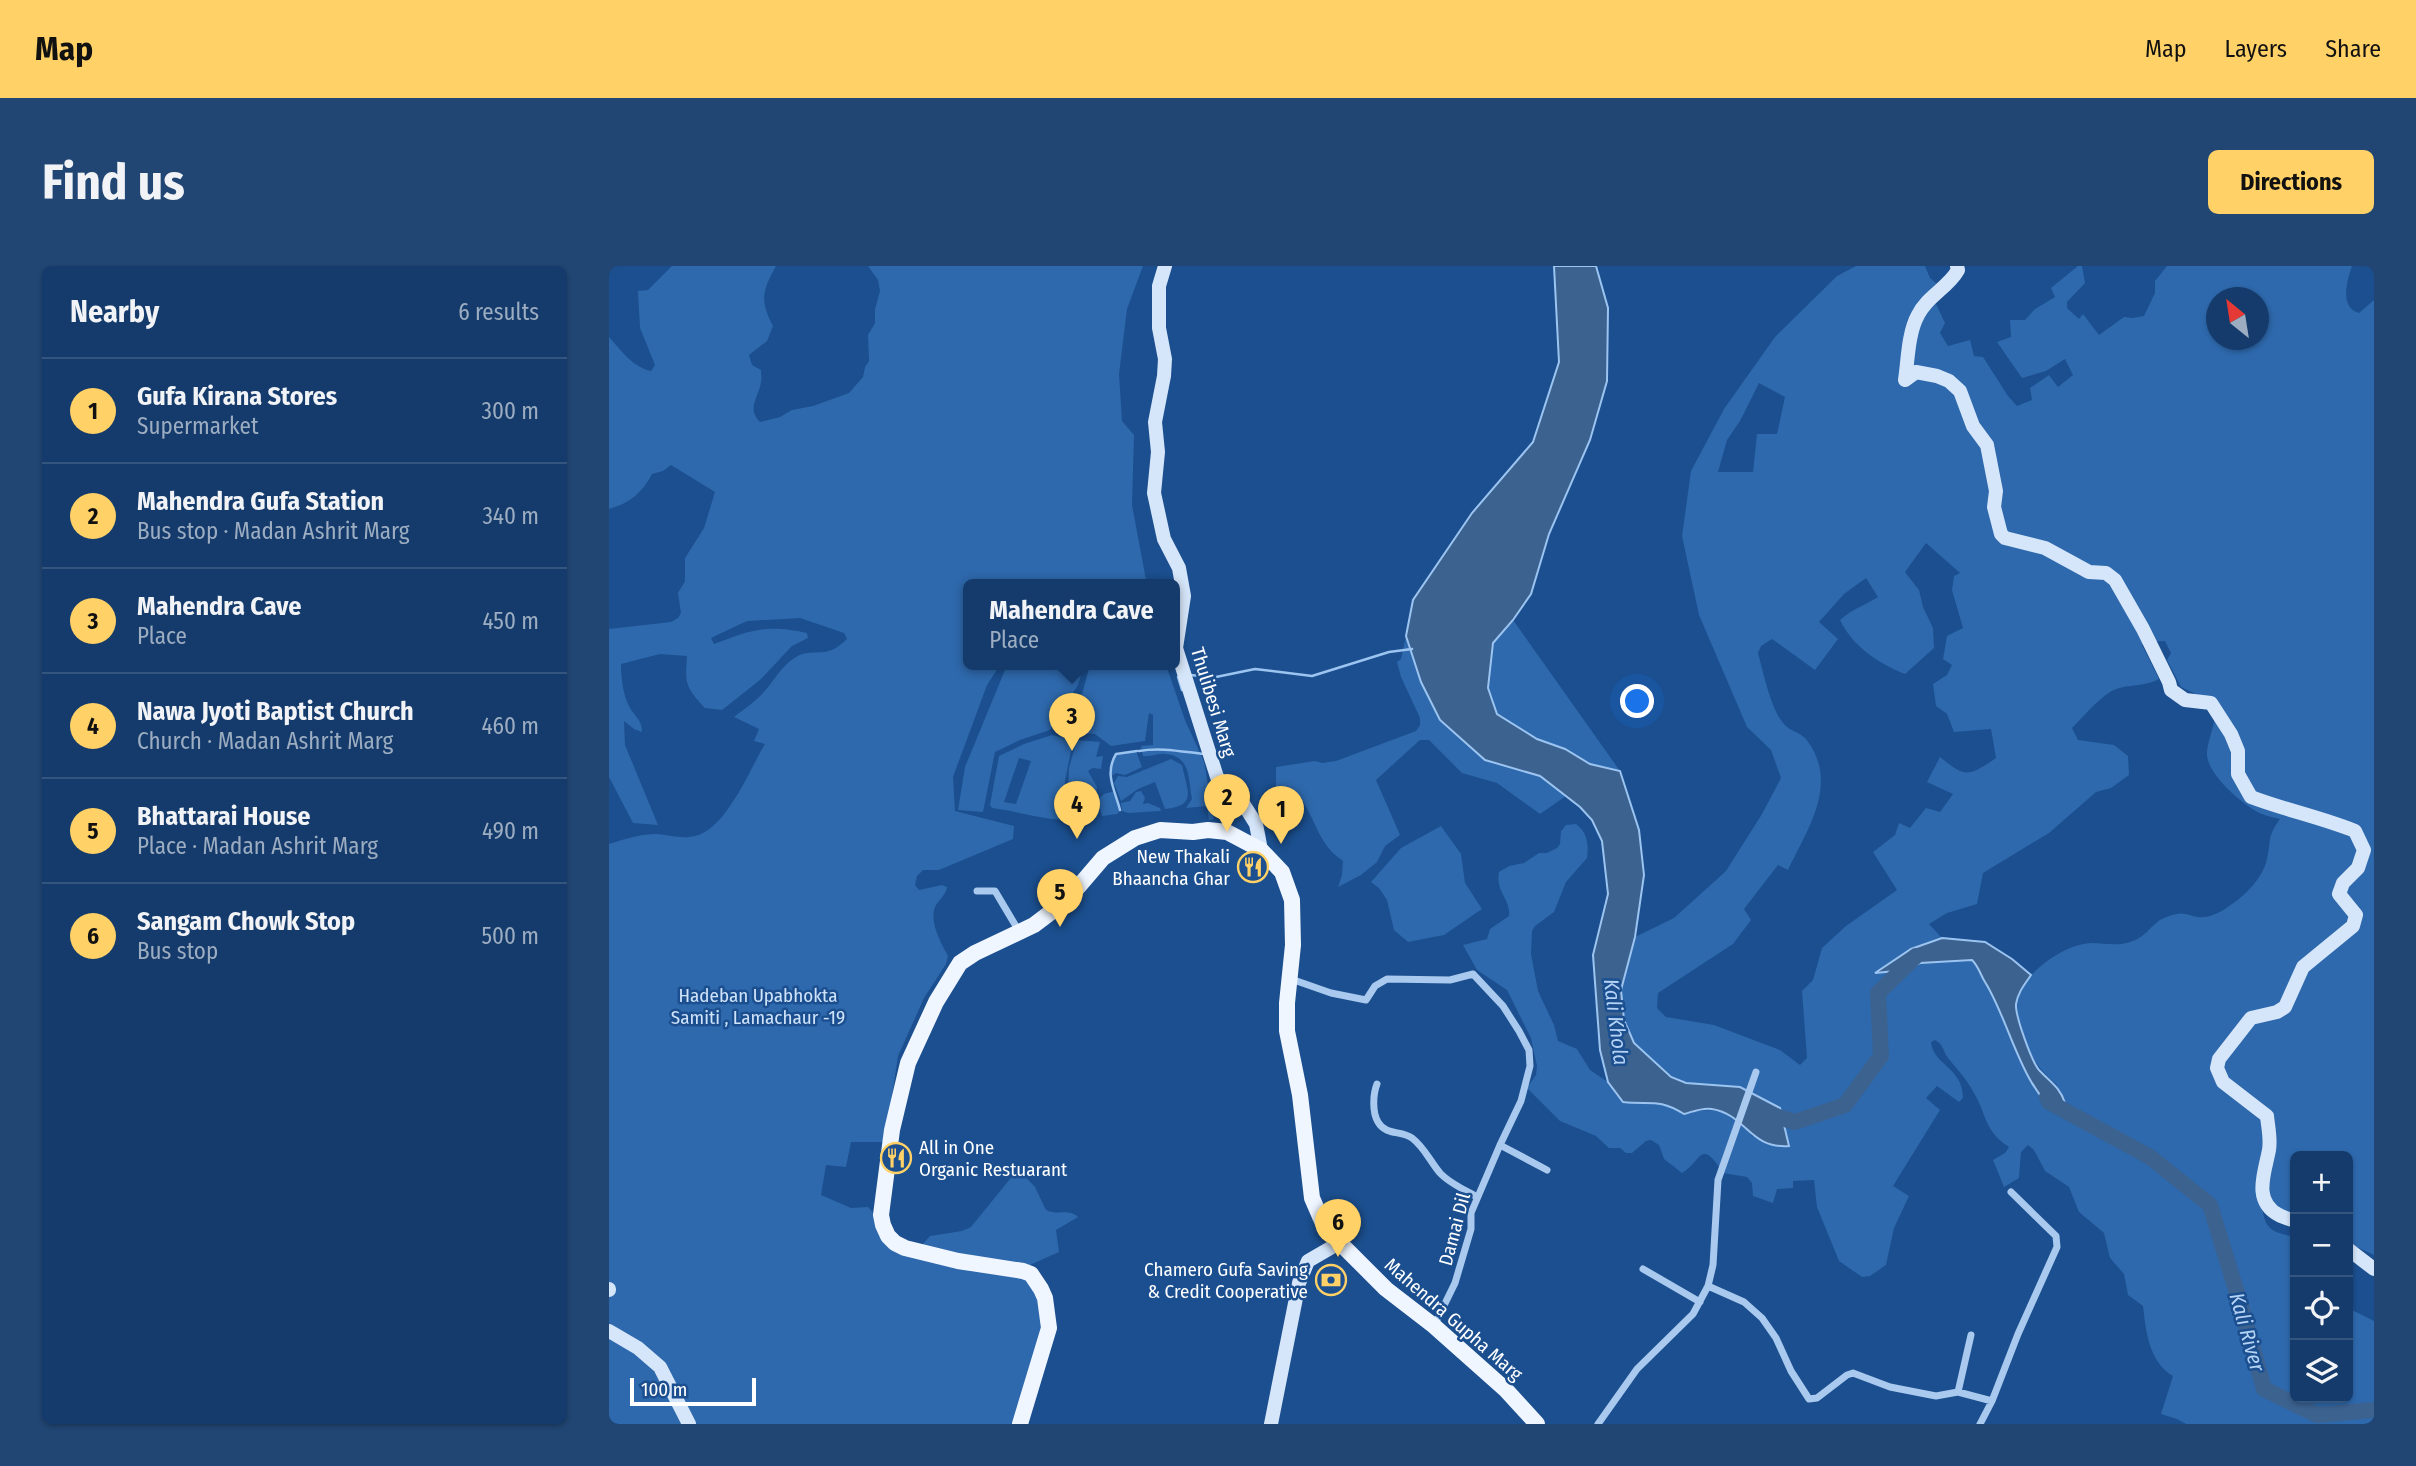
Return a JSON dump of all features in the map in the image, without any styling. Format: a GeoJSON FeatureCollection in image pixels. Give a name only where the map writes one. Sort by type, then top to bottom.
{"type":"FeatureCollection","features":[{"type":"Feature","properties":{"kind":"main road"},"geometry":{"type":"LineString","coordinates":[[1020,1424],[1049,1328],[1045,1298],[1036,1279],[1023,1271],[977,1265],[905,1248],[888,1236],[883,1225],[881,1215],[892,1130],[908,1063],[918,1036],[945,985],[960,964],[975,953],[1034,925],[1067,900],[1103,858],[1135,838],[1160,830],[1208,830],[1227,832],[1261,850]]}},
{"type":"Feature","properties":{"kind":"main road","name":"Mahendra Gupha Marg"},"geometry":{"type":"LineString","coordinates":[[1261,850],[1282,872],[1292,900],[1291,979],[1286,1031],[1295,1061],[1312,1198],[1325,1228],[1386,1289],[1434,1326],[1506,1390],[1537,1424]]}},
{"type":"Feature","properties":{"kind":"street","name":"Thulibesi Marg"},"geometry":{"type":"LineString","coordinates":[[1165,266],[1160,286],[1159,312],[1165,359],[1155,422],[1159,452],[1154,493],[1164,539],[1179,568],[1184,596],[1180,622]]}},
{"type":"Feature","properties":{"kind":"street"},"geometry":{"type":"LineString","coordinates":[[1957,266],[1958,270],[1952,282],[1928,302],[1918,315],[1905,380],[1916,372],[1937,376],[1960,391],[1973,426],[1987,445],[1996,491],[1994,507],[2001,534],[2005,538],[2045,548],[2089,572],[2106,573],[2115,580],[2143,628],[2171,690],[2185,700],[2211,703],[2231,734],[2238,751],[2238,774],[2251,797],[2355,831],[2364,850],[2358,868],[2343,883],[2339,894],[2357,915],[2353,926],[2302,967],[2285,1007],[2277,1012],[2251,1018],[2219,1059],[2217,1068],[2223,1082],[2267,1116],[2270,1146],[2261,1183],[2263,1195],[2269,1206],[2279,1215],[2290,1219]]}},
{"type":"Feature","properties":{"kind":"street","name":"Thulibesi Marg"},"geometry":{"type":"LineString","coordinates":[[1180,661],[1217,777],[1244,804],[1256,824],[1261,850]]}},
{"type":"Feature","properties":{"kind":"street"},"geometry":{"type":"LineString","coordinates":[[977,891],[996,891],[1017,928],[1010,938]]}},
{"type":"Feature","properties":{"kind":"street","name":"Damai Dil"},"geometry":{"type":"LineString","coordinates":[[1291,979],[1331,993],[1366,1000],[1375,986],[1387,979],[1450,980],[1473,974],[1503,1006],[1525,1040],[1530,1066],[1521,1101],[1477,1197],[1471,1213],[1471,1229],[1455,1283],[1434,1326]]}},
{"type":"Feature","properties":{"kind":"street"},"geometry":{"type":"LineString","coordinates":[[1598,1424],[1637,1369],[1680,1330],[1693,1314],[1708,1286],[1715,1242],[1718,1180],[1756,1072]]}},
{"type":"Feature","properties":{"kind":"street"},"geometry":{"type":"LineString","coordinates":[[1377,1084],[1374,1091],[1375,1115],[1382,1127],[1412,1138],[1443,1176],[1477,1197]]}},
{"type":"Feature","properties":{"kind":"street"},"geometry":{"type":"LineString","coordinates":[[1500,1145],[1547,1170]]}},
{"type":"Feature","properties":{"kind":"street"},"geometry":{"type":"LineString","coordinates":[[1980,1424],[2055,1253],[2057,1242],[2056,1236],[2011,1192]]}},
{"type":"Feature","properties":{"kind":"street"},"geometry":{"type":"LineString","coordinates":[[1271,1424],[1299,1283],[1307,1261],[1320,1242],[1325,1228]]}},
{"type":"Feature","properties":{"kind":"street"},"geometry":{"type":"LineString","coordinates":[[1307,1261],[1339,1243]]}},
{"type":"Feature","properties":{"kind":"street"},"geometry":{"type":"LineString","coordinates":[[2353,1253],[2374,1269]]}},
{"type":"Feature","properties":{"kind":"street"},"geometry":{"type":"LineString","coordinates":[[1643,1269],[1700,1301]]}},
{"type":"Feature","properties":{"kind":"street"},"geometry":{"type":"LineString","coordinates":[[1708,1286],[1744,1302],[1762,1318],[1809,1399],[1817,1398],[1853,1373],[1890,1387],[1936,1396],[1958,1392],[1992,1401]]}},
{"type":"Feature","properties":{"kind":"street"},"geometry":{"type":"LineString","coordinates":[[609,1331],[638,1348],[660,1367],[689,1424]]}},
{"type":"Feature","properties":{"kind":"street"},"geometry":{"type":"LineString","coordinates":[[1958,1392],[1971,1335]]}},
{"type":"Feature","properties":{"kind":"green space","name":"Hadeban Upabhokta Samiti , Lamachaur -19"},"geometry":{"type":"Polygon","coordinates":[[[672,266],[776,266],[764,295],[773,326],[767,341],[749,355],[752,365],[761,370],[761,382],[754,407],[760,422],[849,393],[863,377],[869,361],[868,335],[875,323],[875,309],[880,291],[878,280],[868,266],[1143,266],[1127,309],[1119,374],[1122,421],[1134,435],[1132,505],[1146,579],[963,579],[963,670],[997,670],[987,685],[953,777],[955,811],[1014,826],[1013,839],[939,870],[923,870],[917,876],[915,885],[919,890],[942,885],[947,887],[934,913],[937,932],[948,956],[946,964],[924,998],[898,1056],[885,1142],[851,1142],[846,1167],[826,1165],[821,1195],[851,1208],[868,1207],[875,1215],[884,1237],[922,1245],[930,1236],[971,1227],[1018,1169],[1035,1187],[1046,1210],[1070,1213],[1078,1217],[1056,1230],[1059,1252],[1023,1268],[1038,1298],[1043,1329],[1013,1424],[609,1424],[609,844],[651,834],[689,837],[702,834],[713,826],[734,800],[765,744],[754,741],[759,729],[734,717],[761,696],[793,659],[806,653],[831,650],[847,639],[844,633],[800,618],[747,621],[711,638],[714,644],[749,632],[781,629],[807,633],[808,638],[792,646],[760,680],[722,710],[705,708],[693,695],[687,679],[687,656],[660,654],[621,664],[625,697],[642,728],[642,732],[624,721],[625,745],[658,825],[633,823],[609,777],[609,629],[671,622],[678,618],[681,613],[678,593],[685,581],[685,558],[704,528],[715,492],[671,465],[652,474],[640,492],[629,500],[609,509],[609,337],[632,362],[651,371],[655,365],[640,328],[638,291],[648,290],[672,266]]]}},
{"type":"Feature","properties":{"kind":"green space"},"geometry":{"type":"Polygon","coordinates":[[[1856,266],[1925,266],[1930,278],[1937,284],[1922,316],[1936,304],[1945,323],[1940,333],[1948,346],[1970,340],[1974,356],[1983,357],[2017,406],[2032,400],[2030,388],[2049,375],[2058,387],[2073,375],[2065,359],[2046,371],[2022,378],[1997,342],[2011,337],[2010,320],[2025,320],[2035,309],[2055,297],[2051,288],[2078,266],[2082,266],[2085,283],[2067,302],[2067,308],[2079,319],[2083,314],[2099,335],[2124,317],[2144,316],[2155,293],[2155,281],[2167,266],[2352,266],[2346,293],[2349,305],[2359,313],[2374,300],[2374,1255],[2353,1245],[2353,1151],[2290,1151],[2290,1218],[2262,1204],[2267,1225],[2290,1236],[2290,1403],[2353,1403],[2353,1310],[2374,1321],[2374,1424],[2186,1424],[2161,1414],[2173,1376],[2154,1355],[2147,1336],[2143,1306],[2128,1295],[2124,1274],[2110,1258],[2104,1233],[2079,1212],[2069,1187],[2045,1171],[2034,1150],[2028,1145],[2021,1152],[2019,1178],[2004,1187],[1993,1160],[2005,1153],[2009,1147],[1990,1129],[1971,1088],[1935,1040],[1931,1042],[1933,1050],[1958,1079],[1963,1098],[1959,1102],[1937,1086],[1926,1098],[1940,1110],[1893,1186],[1909,1196],[1894,1228],[1886,1265],[1870,1276],[1862,1277],[1839,1261],[1817,1207],[1814,1180],[1793,1181],[1793,1188],[1777,1189],[1773,1203],[1753,1196],[1752,1183],[1747,1177],[1723,1173],[1710,1156],[1705,1154],[1682,1173],[1664,1159],[1659,1145],[1651,1140],[1632,1153],[1626,1153],[1620,1148],[1609,1148],[1596,1136],[1560,1121],[1527,1088],[1536,1075],[1537,1066],[1531,1038],[1507,990],[1477,970],[1463,945],[1487,939],[1490,929],[1509,916],[1508,905],[1499,885],[1499,872],[1509,866],[1524,863],[1539,853],[1547,853],[1557,848],[1561,831],[1566,825],[1576,824],[1586,839],[1587,858],[1566,882],[1554,912],[1532,931],[1531,954],[1538,991],[1554,1025],[1558,1041],[1577,1049],[1590,1070],[1608,1082],[1617,1096],[1630,1103],[1645,1101],[1668,1104],[1684,1114],[1706,1110],[1723,1112],[1738,1120],[1753,1137],[1760,1098],[1740,1087],[1686,1083],[1671,1077],[1634,1043],[1624,1020],[1621,990],[1635,937],[1674,918],[1726,871],[1781,778],[1771,750],[1747,727],[1699,615],[1682,536],[1691,471],[1724,409],[1775,337],[1837,276],[1856,266]],[[1759,383],[1727,440],[1718,472],[1753,472],[1757,434],[1777,434],[1785,397],[1759,383]],[[1926,543],[1905,572],[1919,590],[1923,607],[1933,628],[1934,648],[1905,674],[1867,653],[1845,630],[1840,620],[1878,597],[1866,578],[1844,594],[1819,622],[1838,639],[1815,670],[1772,639],[1761,646],[1758,653],[1779,718],[1806,739],[1816,756],[1821,789],[1817,805],[1788,870],[1778,865],[1744,909],[1751,920],[1733,944],[1658,993],[1657,1008],[1666,1017],[1714,1025],[1780,1050],[1800,1065],[1807,1058],[1802,991],[1813,980],[1822,948],[1846,926],[1897,890],[1873,852],[1895,835],[1899,823],[1910,828],[1926,808],[1940,812],[1953,794],[1927,782],[1940,757],[1962,772],[1973,772],[1996,758],[1991,729],[1954,732],[1947,714],[1936,706],[1933,684],[1947,675],[1952,665],[1943,659],[1947,636],[1963,628],[1952,590],[1954,576],[1960,573],[1926,543]],[[2165,641],[2142,645],[2159,679],[2110,692],[2072,728],[2078,740],[2114,745],[2128,756],[2129,775],[2111,788],[2096,792],[2049,833],[1983,873],[1977,904],[1947,913],[1929,924],[1942,938],[1910,949],[1920,963],[1967,959],[1980,968],[2030,1079],[2050,1107],[2057,1085],[2034,1060],[2016,1011],[2018,997],[2032,974],[2068,949],[2092,943],[2128,943],[2140,938],[2168,916],[2182,913],[2207,917],[2224,909],[2258,879],[2265,866],[2271,835],[2280,819],[2263,815],[2240,800],[2211,768],[2207,752],[2215,714],[2194,693],[2181,687],[2167,660],[2171,653],[2165,641]]]}},
{"type":"Feature","properties":{"kind":"green space"},"geometry":{"type":"Polygon","coordinates":[[[1513,620],[1620,771],[1590,764],[1565,749],[1537,739],[1497,714],[1488,688],[1493,643],[1513,620]]]}},
{"type":"Feature","properties":{"kind":"green space"},"geometry":{"type":"Polygon","coordinates":[[[1406,636],[1421,682],[1485,760],[1540,776],[1566,796],[1540,814],[1497,783],[1462,773],[1429,740],[1420,740],[1376,780],[1400,835],[1385,846],[1377,862],[1361,875],[1338,887],[1343,861],[1326,845],[1307,808],[1294,791],[1276,792],[1276,767],[1336,761],[1416,731],[1420,718],[1397,662],[1401,659],[1406,636]]]}},
{"type":"Feature","properties":{"kind":"green space"},"geometry":{"type":"Polygon","coordinates":[[[1005,670],[1082,670],[1078,685],[1050,730],[995,752],[983,812],[958,810],[965,767],[1005,670]]]}},
{"type":"Feature","properties":{"kind":"green space"},"geometry":{"type":"Polygon","coordinates":[[[1089,670],[1168,670],[1185,720],[1204,762],[1214,819],[1209,820],[1207,806],[1186,808],[1192,799],[1189,776],[1180,759],[1166,754],[1143,756],[1141,746],[1153,745],[1153,715],[1149,713],[1145,741],[1111,746],[1095,734],[1057,732],[1082,694],[1089,670]]]}},
{"type":"Feature","properties":{"kind":"green space"},"geometry":{"type":"Polygon","coordinates":[[[1052,735],[1073,740],[1065,781],[1064,820],[992,808],[990,805],[999,756],[1052,735]],[[1019,758],[1004,802],[1016,804],[1031,761],[1019,758]]]}},
{"type":"Feature","properties":{"kind":"green space"},"geometry":{"type":"Polygon","coordinates":[[[1077,740],[1100,742],[1096,757],[1103,756],[1101,769],[1093,768],[1088,771],[1097,787],[1096,795],[1067,821],[1069,768],[1077,740]]]}},
{"type":"Feature","properties":{"kind":"green space"},"geometry":{"type":"Polygon","coordinates":[[[1136,751],[1142,767],[1125,775],[1116,773],[1110,777],[1111,764],[1116,755],[1136,751]]]}},
{"type":"Feature","properties":{"kind":"green space"},"geometry":{"type":"Polygon","coordinates":[[[1171,759],[1182,765],[1188,789],[1186,800],[1182,804],[1165,809],[1155,782],[1138,789],[1121,801],[1114,783],[1118,776],[1127,777],[1171,759]]]}},
{"type":"Feature","properties":{"kind":"green space"},"geometry":{"type":"Polygon","coordinates":[[[1115,791],[1120,811],[1102,816],[1098,800],[1104,794],[1115,791]]]}},
{"type":"Feature","properties":{"kind":"green space"},"geometry":{"type":"Polygon","coordinates":[[[1141,791],[1145,798],[1143,804],[1148,803],[1161,811],[1122,811],[1121,803],[1130,801],[1136,792],[1141,791]]]}},
{"type":"Feature","properties":{"kind":"green space"},"geometry":{"type":"Polygon","coordinates":[[[1441,826],[1461,854],[1465,883],[1482,909],[1444,935],[1408,942],[1394,930],[1387,900],[1371,882],[1401,848],[1441,826]]]}},
{"type":"Feature","properties":{"kind":"water"},"geometry":{"type":"Polygon","coordinates":[[[1554,266],[1596,266],[1608,308],[1607,381],[1590,440],[1549,534],[1531,594],[1493,643],[1488,688],[1497,714],[1537,739],[1565,749],[1590,764],[1620,771],[1639,830],[1644,875],[1635,937],[1621,990],[1624,1020],[1634,1043],[1671,1077],[1686,1083],[1740,1087],[1780,1108],[1789,1146],[1776,1146],[1765,1142],[1724,1112],[1701,1109],[1684,1114],[1661,1104],[1623,1102],[1608,1082],[1600,1050],[1593,955],[1608,894],[1602,841],[1592,820],[1580,807],[1540,776],[1485,760],[1440,720],[1421,682],[1406,636],[1413,600],[1472,513],[1533,442],[1559,362],[1554,266]]]}},
{"type":"Feature","properties":{"kind":"water"},"geometry":{"type":"Polygon","coordinates":[[[1942,938],[1985,942],[2031,975],[2018,996],[2016,1010],[2036,1065],[2063,1097],[2065,1103],[2058,1113],[2034,1087],[1994,997],[1972,960],[1920,963],[1906,970],[1875,973],[1911,949],[1942,938]]]}},
{"type":"Feature","properties":{"kind":"waterway"},"geometry":{"type":"LineString","coordinates":[[1189,675],[1216,677],[1255,669],[1312,676],[1389,652],[1412,649]]}},
{"type":"Feature","properties":{"kind":"waterway"},"geometry":{"type":"LineString","coordinates":[[1178,677],[1182,690]]}},
{"type":"Feature","properties":{"kind":"waterway"},"geometry":{"type":"LineString","coordinates":[[1139,751],[1164,750],[1204,754]]}},
{"type":"Feature","properties":{"kind":"waterway"},"geometry":{"type":"LineString","coordinates":[[1120,810],[1112,782],[1113,761],[1116,754],[1137,751]]}},
{"type":"Feature","properties":{"kind":"waterway","name":"Kali Khola"},"geometry":{"type":"LineString","coordinates":[[1762,1112],[1795,1122],[1845,1105],[1881,1056],[1878,993],[1916,956]]}},
{"type":"Feature","properties":{"kind":"waterway","name":"Kali River"},"geometry":{"type":"LineString","coordinates":[[2047,1097],[2049,1102],[2150,1157],[2210,1205],[2264,1389],[2317,1415],[2374,1410]]}},
{"type":"Feature","properties":{"kind":"place","name":"Mahendra Cave"},"geometry":{"type":"Point","coordinates":[1072,751]}},
{"type":"Feature","properties":{"kind":"place","name":"Mahendra Gufa Station"},"geometry":{"type":"Point","coordinates":[1227,832]}},
{"type":"Feature","properties":{"kind":"place","name":"Nawa Jyoti Baptist Church"},"geometry":{"type":"Point","coordinates":[1077,839]}},
{"type":"Feature","properties":{"kind":"place","name":"Gufa Kirana Stores"},"geometry":{"type":"Point","coordinates":[1281,844]}},
{"type":"Feature","properties":{"kind":"place","name":"New Thakali Bhaancha Ghar"},"geometry":{"type":"Point","coordinates":[1253,867]}},
{"type":"Feature","properties":{"kind":"place","name":"Bhattarai House"},"geometry":{"type":"Point","coordinates":[1060,927]}},
{"type":"Feature","properties":{"kind":"place","name":"All in One Organic Restuarant"},"geometry":{"type":"Point","coordinates":[896,1158]}},
{"type":"Feature","properties":{"kind":"place","name":"Sangam Chowk Stop"},"geometry":{"type":"Point","coordinates":[1338,1257]}},
{"type":"Feature","properties":{"kind":"place","name":"Chamero Gufa Saving & Credit Cooperative"},"geometry":{"type":"Point","coordinates":[1331,1280]}}]}
